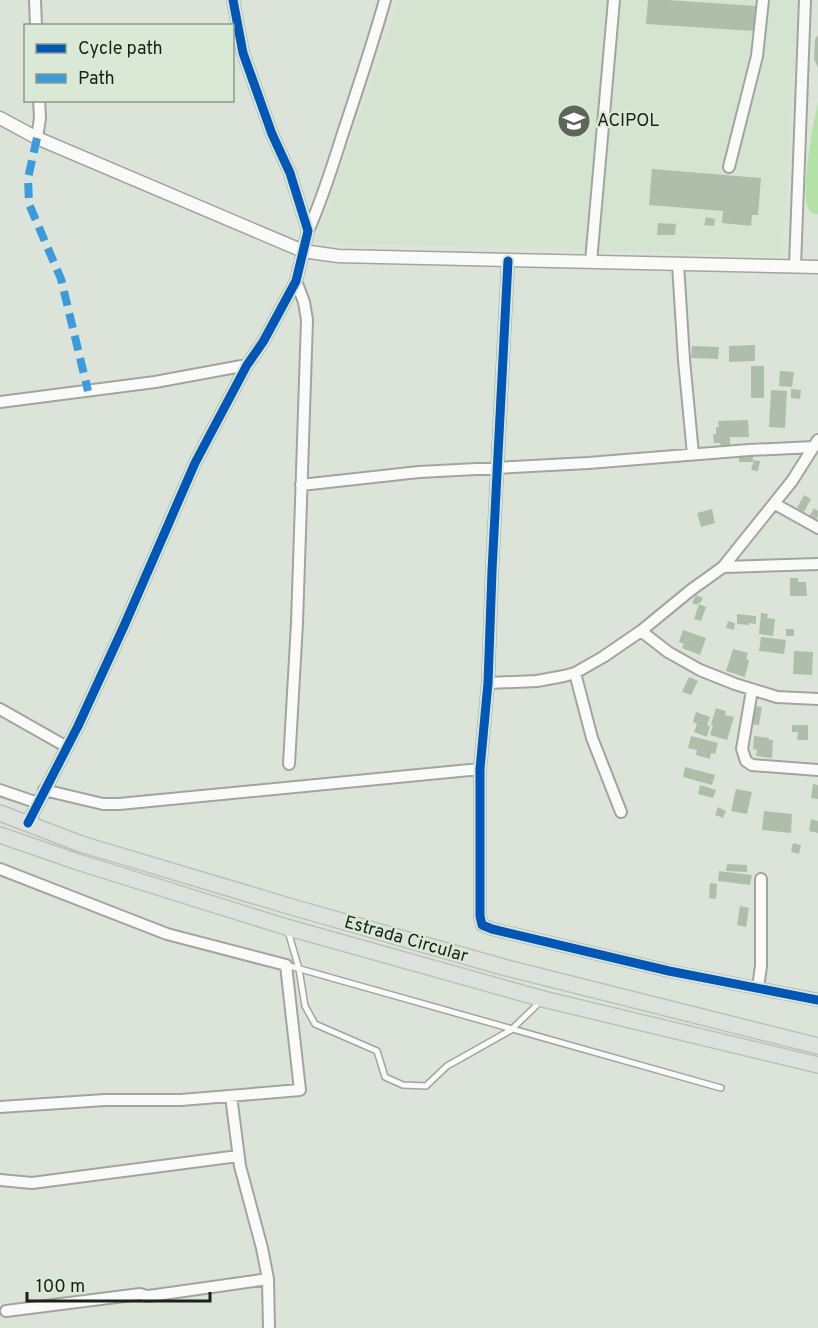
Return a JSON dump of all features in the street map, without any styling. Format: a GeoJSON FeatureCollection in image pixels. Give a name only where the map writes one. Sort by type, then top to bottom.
{"type":"FeatureCollection","features":[{"type":"Feature","properties":{"kind":"main road","name":"Estrada Circular"},"geometry":{"type":"LineString","coordinates":[[0,813],[81,844],[292,907],[503,967],[818,1046]]}},
{"type":"Feature","properties":{"kind":"main road","name":"Estrada Circular"},"geometry":{"type":"LineString","coordinates":[[0,835],[78,862],[286,927],[543,999],[818,1065]]}},
{"type":"Feature","properties":{"kind":"street"},"geometry":{"type":"LineString","coordinates":[[35,0],[36,24]]}},
{"type":"Feature","properties":{"kind":"street"},"geometry":{"type":"LineString","coordinates":[[233,0],[243,52],[272,134],[290,174],[308,231]]}},
{"type":"Feature","properties":{"kind":"street"},"geometry":{"type":"LineString","coordinates":[[28,823],[124,626],[195,463],[247,365],[263,342],[296,281],[308,231],[326,186],[385,0]]}},
{"type":"Feature","properties":{"kind":"street"},"geometry":{"type":"LineString","coordinates":[[591,262],[614,0]]}},
{"type":"Feature","properties":{"kind":"street"},"geometry":{"type":"LineString","coordinates":[[729,167],[757,56],[763,0]]}},
{"type":"Feature","properties":{"kind":"street"},"geometry":{"type":"LineString","coordinates":[[795,266],[806,0]]}},
{"type":"Feature","properties":{"kind":"street"},"geometry":{"type":"LineString","coordinates":[[38,138],[39,102]]}},
{"type":"Feature","properties":{"kind":"street"},"geometry":{"type":"LineString","coordinates":[[0,118],[38,138],[303,251],[338,256],[818,267]]}},
{"type":"Feature","properties":{"kind":"street"},"geometry":{"type":"LineString","coordinates":[[508,261],[488,683],[480,769],[480,916],[482,925],[669,971],[818,1000]]}},
{"type":"Feature","properties":{"kind":"street"},"geometry":{"type":"LineString","coordinates":[[678,264],[693,454]]}},
{"type":"Feature","properties":{"kind":"street"},"geometry":{"type":"LineString","coordinates":[[289,764],[297,623],[307,320],[304,302],[296,281]]}},
{"type":"Feature","properties":{"kind":"street"},"geometry":{"type":"LineString","coordinates":[[0,402],[155,382],[247,365]]}},
{"type":"Feature","properties":{"kind":"street"},"geometry":{"type":"LineString","coordinates":[[301,485],[419,471],[588,463],[816,443]]}},
{"type":"Feature","properties":{"kind":"street"},"geometry":{"type":"LineString","coordinates":[[488,683],[537,681],[575,673],[641,631],[723,567],[775,504],[816,443]]}},
{"type":"Feature","properties":{"kind":"street"},"geometry":{"type":"LineString","coordinates":[[775,504],[818,528]]}},
{"type":"Feature","properties":{"kind":"street"},"geometry":{"type":"LineString","coordinates":[[723,567],[818,564]]}},
{"type":"Feature","properties":{"kind":"street"},"geometry":{"type":"LineString","coordinates":[[641,631],[668,652],[700,670],[752,690],[777,697],[818,699]]}},
{"type":"Feature","properties":{"kind":"street"},"geometry":{"type":"LineString","coordinates":[[575,673],[592,738],[621,812]]}},
{"type":"Feature","properties":{"kind":"street"},"geometry":{"type":"LineString","coordinates":[[752,690],[742,749],[746,761],[752,765],[818,770]]}},
{"type":"Feature","properties":{"kind":"street"},"geometry":{"type":"LineString","coordinates":[[0,709],[67,747]]}},
{"type":"Feature","properties":{"kind":"street"},"geometry":{"type":"LineString","coordinates":[[44,790],[103,804],[119,804],[480,769]]}},
{"type":"Feature","properties":{"kind":"street"},"geometry":{"type":"LineString","coordinates":[[0,790],[38,803]]}},
{"type":"Feature","properties":{"kind":"street"},"geometry":{"type":"LineString","coordinates":[[0,869],[167,934],[286,965],[300,1090],[181,1100],[105,1100],[0,1107]]}},
{"type":"Feature","properties":{"kind":"street"},"geometry":{"type":"LineString","coordinates":[[758,988],[761,966],[761,879]]}},
{"type":"Feature","properties":{"kind":"street"},"geometry":{"type":"LineString","coordinates":[[231,1096],[238,1156],[268,1279],[269,1328]]}},
{"type":"Feature","properties":{"kind":"street"},"geometry":{"type":"LineString","coordinates":[[0,1180],[32,1183],[238,1156]]}},
{"type":"Feature","properties":{"kind":"street"},"geometry":{"type":"LineString","coordinates":[[6,1311],[140,1294],[156,1295],[268,1279]]}},
{"type":"Feature","properties":{"kind":"lane"},"geometry":{"type":"LineString","coordinates":[[286,927],[299,969],[305,1006],[315,1024],[377,1051],[385,1077],[403,1085],[426,1086],[447,1066],[511,1030],[543,999]]}},
{"type":"Feature","properties":{"kind":"lane"},"geometry":{"type":"LineString","coordinates":[[286,965],[721,1088]]}},
{"type":"Feature","properties":{"kind":"shaded area","name":"ACIPOL"},"geometry":{"type":"Polygon","coordinates":[[[400,0],[799,0],[782,256],[315,242],[400,0]]]}},
{"type":"Feature","properties":{"kind":"shaded area"},"geometry":{"type":"Polygon","coordinates":[[[818,100],[817,214],[810,211],[807,203],[806,175],[818,100]]]}},
{"type":"Feature","properties":{"kind":"building"},"geometry":{"type":"Polygon","coordinates":[[[648,0],[756,6],[754,31],[646,24],[648,0]]]}},
{"type":"Feature","properties":{"kind":"building"},"geometry":{"type":"Polygon","coordinates":[[[818,35],[818,68],[814,59],[815,39],[818,35]]]}},
{"type":"Feature","properties":{"kind":"building"},"geometry":{"type":"Polygon","coordinates":[[[652,169],[761,178],[758,215],[752,215],[751,226],[722,223],[723,211],[649,205],[652,169]]]}},
{"type":"Feature","properties":{"kind":"building"},"geometry":{"type":"Polygon","coordinates":[[[706,217],[715,219],[714,226],[704,225],[706,217]]]}},
{"type":"Feature","properties":{"kind":"building"},"geometry":{"type":"Polygon","coordinates":[[[658,223],[676,224],[675,235],[657,235],[658,223]]]}},
{"type":"Feature","properties":{"kind":"building"},"geometry":{"type":"Polygon","coordinates":[[[755,345],[755,361],[729,362],[729,346],[755,345]]]}},
{"type":"Feature","properties":{"kind":"building"},"geometry":{"type":"Polygon","coordinates":[[[692,346],[719,347],[718,359],[691,358],[692,346]]]}},
{"type":"Feature","properties":{"kind":"building"},"geometry":{"type":"Polygon","coordinates":[[[751,366],[764,366],[764,398],[751,398],[751,366]]]}},
{"type":"Feature","properties":{"kind":"building"},"geometry":{"type":"Polygon","coordinates":[[[780,371],[794,372],[792,387],[779,386],[780,371]]]}},
{"type":"Feature","properties":{"kind":"building"},"geometry":{"type":"Polygon","coordinates":[[[791,389],[801,390],[800,399],[791,398],[791,389]]]}},
{"type":"Feature","properties":{"kind":"building"},"geometry":{"type":"Polygon","coordinates":[[[771,390],[787,391],[785,428],[769,427],[771,390]]]}},
{"type":"Feature","properties":{"kind":"building"},"geometry":{"type":"Polygon","coordinates":[[[748,420],[749,437],[730,437],[730,445],[714,443],[713,434],[716,434],[716,427],[719,427],[718,421],[748,420]]]}},
{"type":"Feature","properties":{"kind":"building"},"geometry":{"type":"Polygon","coordinates":[[[753,456],[753,462],[739,462],[739,457],[753,456]]]}},
{"type":"Feature","properties":{"kind":"building"},"geometry":{"type":"Polygon","coordinates":[[[754,460],[760,461],[758,471],[751,470],[754,460]]]}},
{"type":"Feature","properties":{"kind":"building"},"geometry":{"type":"Polygon","coordinates":[[[804,495],[811,499],[804,512],[797,508],[804,495]]]}},
{"type":"Feature","properties":{"kind":"building"},"geometry":{"type":"Polygon","coordinates":[[[814,508],[818,511],[815,522],[808,519],[814,508]]]}},
{"type":"Feature","properties":{"kind":"building"},"geometry":{"type":"Polygon","coordinates":[[[712,509],[715,523],[701,527],[697,513],[712,509]]]}},
{"type":"Feature","properties":{"kind":"building"},"geometry":{"type":"Polygon","coordinates":[[[790,578],[798,578],[798,582],[806,582],[807,596],[790,596],[790,578]]]}},
{"type":"Feature","properties":{"kind":"building"},"geometry":{"type":"Polygon","coordinates":[[[696,595],[703,598],[697,605],[692,603],[696,595]]]}},
{"type":"Feature","properties":{"kind":"building"},"geometry":{"type":"Polygon","coordinates":[[[699,604],[706,607],[701,621],[694,619],[699,604]]]}},
{"type":"Feature","properties":{"kind":"building"},"geometry":{"type":"Polygon","coordinates":[[[761,613],[768,614],[767,618],[775,619],[773,636],[759,634],[761,613]]]}},
{"type":"Feature","properties":{"kind":"building"},"geometry":{"type":"Polygon","coordinates":[[[737,614],[756,616],[756,624],[737,624],[737,614]]]}},
{"type":"Feature","properties":{"kind":"building"},"geometry":{"type":"Polygon","coordinates":[[[728,621],[735,623],[734,630],[726,628],[728,621]]]}},
{"type":"Feature","properties":{"kind":"building"},"geometry":{"type":"Polygon","coordinates":[[[786,629],[794,629],[794,636],[786,636],[786,629]]]}},
{"type":"Feature","properties":{"kind":"building"},"geometry":{"type":"Polygon","coordinates":[[[683,630],[706,638],[700,655],[682,648],[684,644],[679,642],[683,630]]]}},
{"type":"Feature","properties":{"kind":"building"},"geometry":{"type":"Polygon","coordinates":[[[761,637],[786,640],[784,654],[759,651],[761,637]]]}},
{"type":"Feature","properties":{"kind":"building"},"geometry":{"type":"Polygon","coordinates":[[[733,649],[748,653],[746,659],[749,660],[745,677],[726,671],[733,649]]]}},
{"type":"Feature","properties":{"kind":"building"},"geometry":{"type":"Polygon","coordinates":[[[794,651],[813,652],[812,675],[793,674],[794,651]]]}},
{"type":"Feature","properties":{"kind":"building"},"geometry":{"type":"Polygon","coordinates":[[[689,677],[698,681],[691,695],[682,692],[689,677]]]}},
{"type":"Feature","properties":{"kind":"building"},"geometry":{"type":"Polygon","coordinates":[[[753,706],[762,707],[759,725],[751,724],[753,706]]]}},
{"type":"Feature","properties":{"kind":"building"},"geometry":{"type":"Polygon","coordinates":[[[716,708],[726,711],[725,715],[734,717],[727,740],[710,735],[716,708]]]}},
{"type":"Feature","properties":{"kind":"building"},"geometry":{"type":"Polygon","coordinates":[[[696,712],[710,717],[707,737],[694,732],[697,724],[693,722],[696,712]]]}},
{"type":"Feature","properties":{"kind":"building"},"geometry":{"type":"Polygon","coordinates":[[[792,725],[808,725],[808,740],[797,740],[798,732],[792,732],[792,725]]]}},
{"type":"Feature","properties":{"kind":"building"},"geometry":{"type":"Polygon","coordinates":[[[691,736],[718,743],[715,754],[711,753],[710,759],[696,755],[697,750],[688,748],[691,736]]]}},
{"type":"Feature","properties":{"kind":"building"},"geometry":{"type":"Polygon","coordinates":[[[754,736],[773,740],[772,758],[756,756],[757,750],[753,749],[754,736]]]}},
{"type":"Feature","properties":{"kind":"building"},"geometry":{"type":"Polygon","coordinates":[[[685,767],[715,775],[712,785],[683,777],[685,767]]]}},
{"type":"Feature","properties":{"kind":"building"},"geometry":{"type":"Polygon","coordinates":[[[813,784],[818,785],[818,799],[811,798],[813,784]]]}},
{"type":"Feature","properties":{"kind":"building"},"geometry":{"type":"Polygon","coordinates":[[[700,785],[716,790],[713,798],[698,794],[700,785]]]}},
{"type":"Feature","properties":{"kind":"building"},"geometry":{"type":"Polygon","coordinates":[[[736,789],[752,792],[747,814],[731,811],[736,789]]]}},
{"type":"Feature","properties":{"kind":"building"},"geometry":{"type":"Polygon","coordinates":[[[718,807],[726,811],[723,818],[715,815],[718,807]]]}},
{"type":"Feature","properties":{"kind":"building"},"geometry":{"type":"Polygon","coordinates":[[[764,811],[792,814],[791,833],[762,830],[764,811]]]}},
{"type":"Feature","properties":{"kind":"building"},"geometry":{"type":"Polygon","coordinates":[[[811,819],[818,821],[818,833],[809,831],[811,819]]]}},
{"type":"Feature","properties":{"kind":"building"},"geometry":{"type":"Polygon","coordinates":[[[793,843],[801,845],[799,854],[791,852],[793,843]]]}},
{"type":"Feature","properties":{"kind":"building"},"geometry":{"type":"Polygon","coordinates":[[[727,864],[747,865],[747,872],[726,871],[727,864]]]}},
{"type":"Feature","properties":{"kind":"building"},"geometry":{"type":"Polygon","coordinates":[[[719,871],[752,875],[750,885],[718,881],[719,871]]]}},
{"type":"Feature","properties":{"kind":"building"},"geometry":{"type":"Polygon","coordinates":[[[710,883],[717,884],[716,899],[709,898],[710,883]]]}},
{"type":"Feature","properties":{"kind":"building"},"geometry":{"type":"Polygon","coordinates":[[[740,906],[749,908],[746,927],[737,925],[740,906]]]}},
{"type":"Feature","properties":{"kind":"marked path"},"geometry":{"type":"LineString","coordinates":[[37,138],[28,178],[29,204],[61,279],[88,391]]}},
{"type":"Feature","properties":{"kind":"cycle path"},"geometry":{"type":"LineString","coordinates":[[28,823],[78,726],[195,463],[247,365],[263,342],[296,281],[308,231],[290,173],[272,134],[243,53],[233,0]]}},
{"type":"Feature","properties":{"kind":"cycle path"},"geometry":{"type":"LineString","coordinates":[[508,261],[488,683],[480,769],[480,916],[482,925],[669,971],[818,1000]]}},
{"type":"Feature","properties":{"kind":"place","name":"ACIPOL"},"geometry":{"type":"Point","coordinates":[574,121]}}]}
